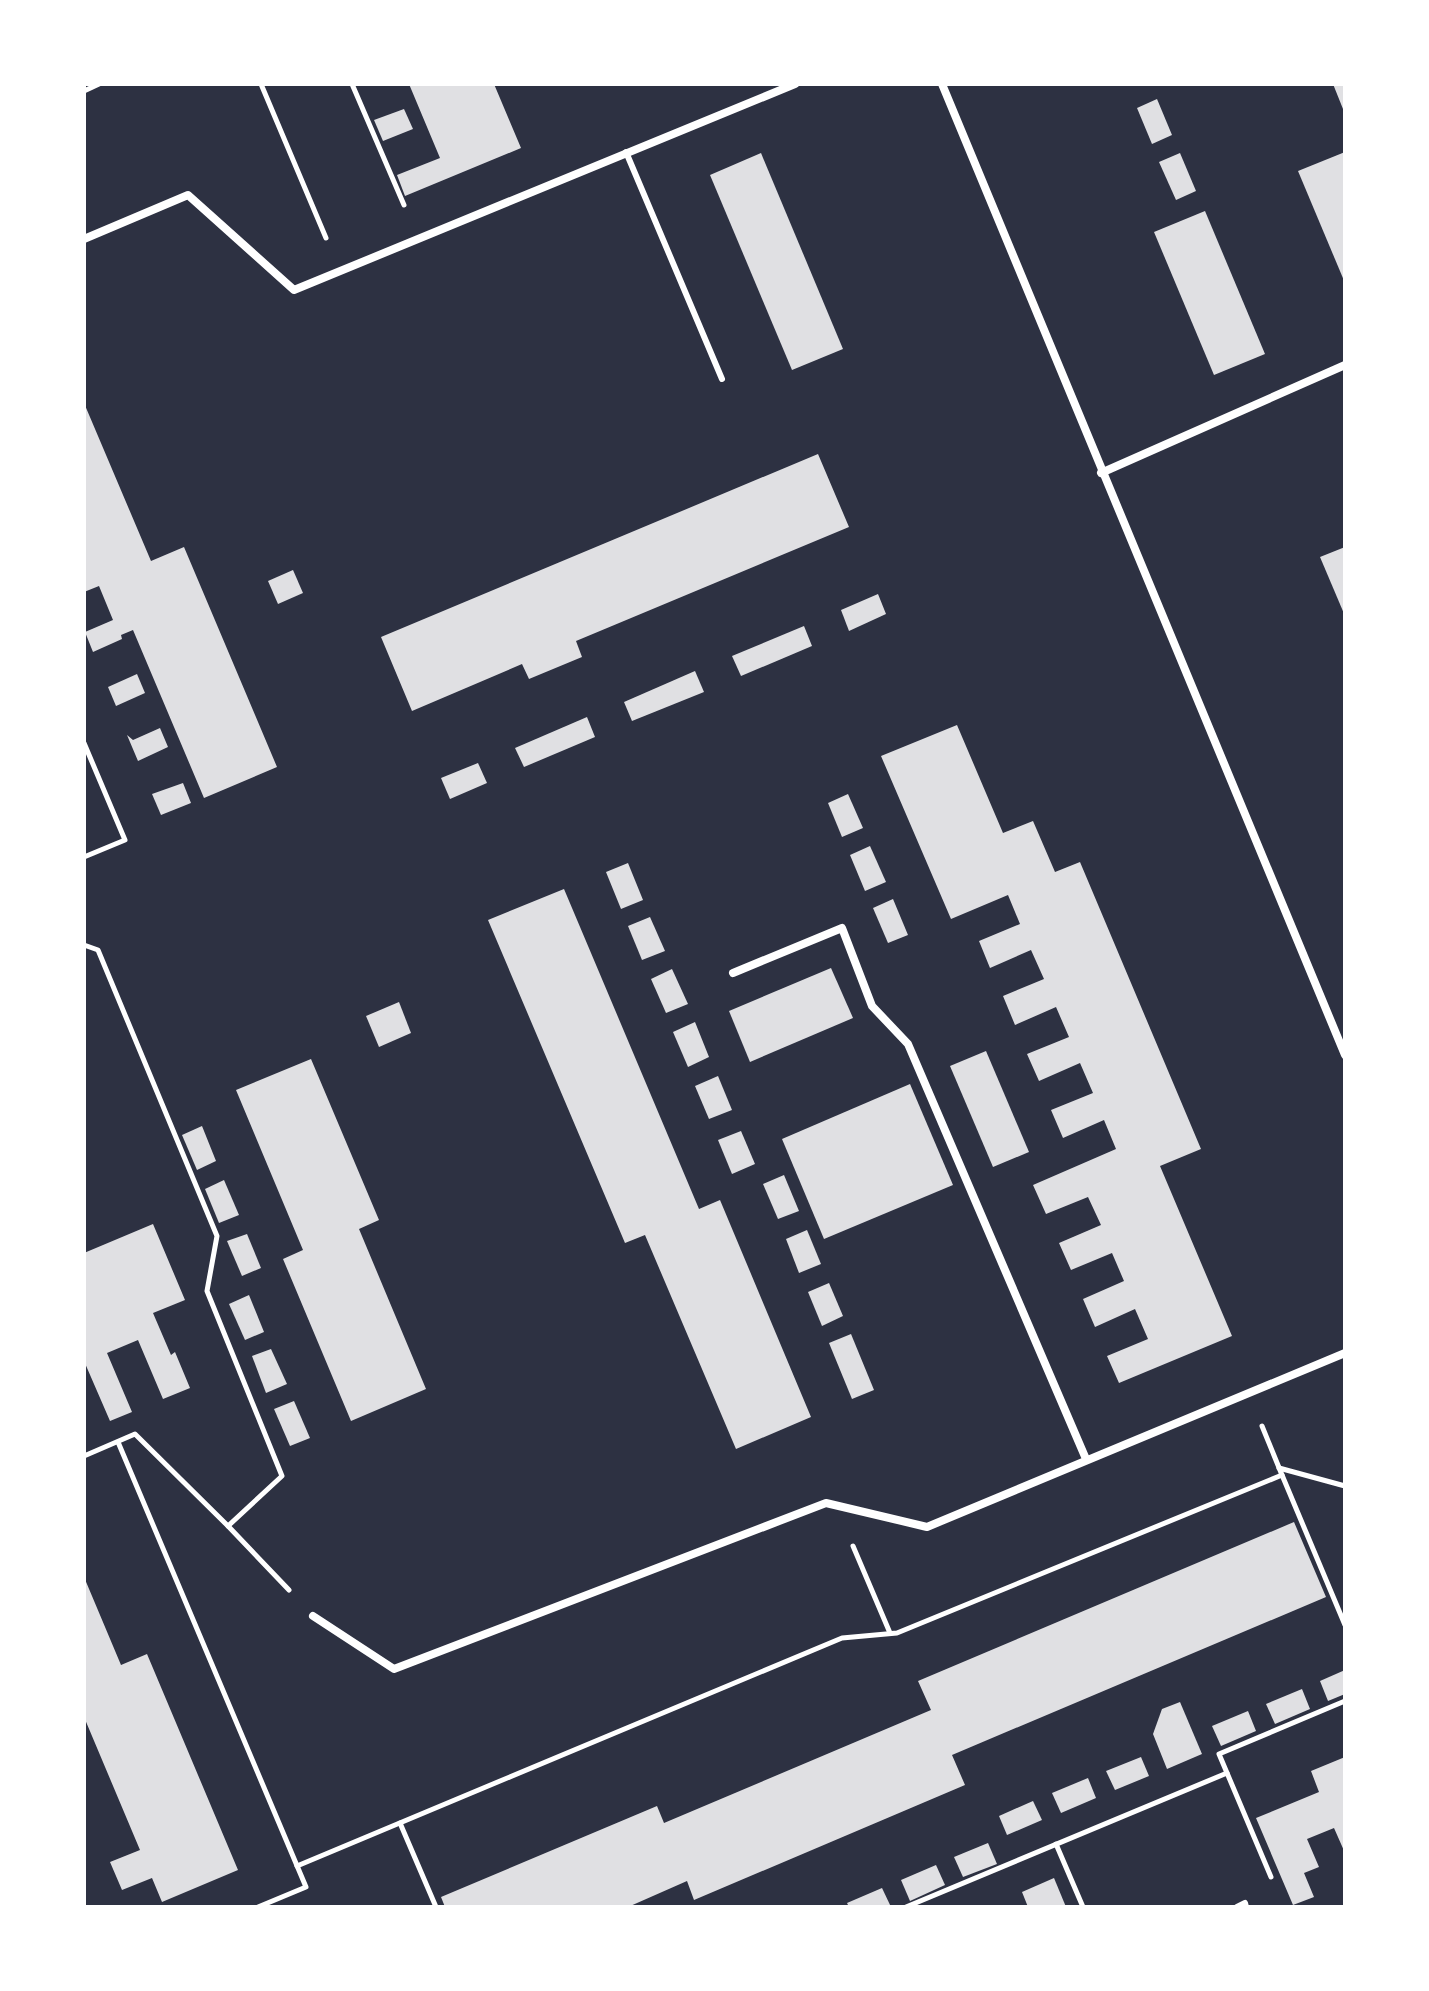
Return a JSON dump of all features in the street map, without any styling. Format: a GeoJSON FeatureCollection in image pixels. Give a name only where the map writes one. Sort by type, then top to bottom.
{"type":"FeatureCollection","features":[{"type":"Feature","properties":{"kind":"street"},"geometry":{"type":"LineString","coordinates":[[84,239],[188,195],[294,290],[795,84]]}},
{"type":"Feature","properties":{"kind":"street"},"geometry":{"type":"LineString","coordinates":[[942,84],[1345,1055]]}},
{"type":"Feature","properties":{"kind":"street"},"geometry":{"type":"LineString","coordinates":[[1101,473],[1345,365]]}},
{"type":"Feature","properties":{"kind":"street"},"geometry":{"type":"LineString","coordinates":[[733,973],[842,928],[872,1006],[908,1044],[1086,1459]]}},
{"type":"Feature","properties":{"kind":"street"},"geometry":{"type":"LineString","coordinates":[[313,1616],[394,1669],[826,1503],[927,1527],[1345,1353]]}},
{"type":"Feature","properties":{"kind":"lane"},"geometry":{"type":"LineString","coordinates":[[626,152],[722,379]]}},
{"type":"Feature","properties":{"kind":"lane"},"geometry":{"type":"LineString","coordinates":[[1237,1907],[1245,1903],[1246,1907]]}},
{"type":"Feature","properties":{"kind":"path"},"geometry":{"type":"LineString","coordinates":[[84,91],[99,84]]}},
{"type":"Feature","properties":{"kind":"path"},"geometry":{"type":"LineString","coordinates":[[261,84],[340,271]]}},
{"type":"Feature","properties":{"kind":"path"},"geometry":{"type":"LineString","coordinates":[[352,84],[418,239]]}},
{"type":"Feature","properties":{"kind":"path"},"geometry":{"type":"LineString","coordinates":[[84,743],[125,840],[84,857]]}},
{"type":"Feature","properties":{"kind":"path"},"geometry":{"type":"LineString","coordinates":[[84,945],[98,950],[217,1236],[207,1291],[282,1476],[228,1526]]}},
{"type":"Feature","properties":{"kind":"path"},"geometry":{"type":"LineString","coordinates":[[1248,1393],[1345,1625]]}},
{"type":"Feature","properties":{"kind":"path"},"geometry":{"type":"LineString","coordinates":[[84,1456],[135,1434],[313,1616]]}},
{"type":"Feature","properties":{"kind":"path"},"geometry":{"type":"LineString","coordinates":[[118,1442],[306,1887],[258,1907]]}},
{"type":"Feature","properties":{"kind":"path"},"geometry":{"type":"LineString","coordinates":[[297,1866],[842,1638],[897,1633],[1281,1472],[1345,1486]]}},
{"type":"Feature","properties":{"kind":"path"},"geometry":{"type":"LineString","coordinates":[[853,1510],[848,1534],[890,1633]]}},
{"type":"Feature","properties":{"kind":"path"},"geometry":{"type":"LineString","coordinates":[[1274,1885],[1219,1754],[1345,1701]]}},
{"type":"Feature","properties":{"kind":"path"},"geometry":{"type":"LineString","coordinates":[[906,1907],[1227,1773]]}},
{"type":"Feature","properties":{"kind":"path"},"geometry":{"type":"LineString","coordinates":[[400,1823],[436,1907]]}},
{"type":"Feature","properties":{"kind":"path"},"geometry":{"type":"LineString","coordinates":[[1056,1844],[1083,1907]]}},
{"type":"Feature","properties":{"kind":"building"},"geometry":{"type":"Polygon","coordinates":[[[409,84],[494,84],[521,148],[405,196],[397,175],[440,158],[409,84]]]}},
{"type":"Feature","properties":{"kind":"building"},"geometry":{"type":"Polygon","coordinates":[[[1333,84],[1345,84],[1345,114],[1333,84]]]}},
{"type":"Feature","properties":{"kind":"building"},"geometry":{"type":"Polygon","coordinates":[[[1157,99],[1172,135],[1152,144],[1137,108],[1157,99]]]}},
{"type":"Feature","properties":{"kind":"building"},"geometry":{"type":"Polygon","coordinates":[[[404,109],[413,129],[383,141],[374,120],[404,109]]]}},
{"type":"Feature","properties":{"kind":"building"},"geometry":{"type":"Polygon","coordinates":[[[1345,152],[1345,283],[1298,171],[1345,152]]]}},
{"type":"Feature","properties":{"kind":"building"},"geometry":{"type":"Polygon","coordinates":[[[761,153],[843,349],[792,370],[710,175],[761,153]]]}},
{"type":"Feature","properties":{"kind":"building"},"geometry":{"type":"Polygon","coordinates":[[[1180,153],[1196,191],[1176,200],[1159,162],[1180,153]]]}},
{"type":"Feature","properties":{"kind":"building"},"geometry":{"type":"Polygon","coordinates":[[[1205,211],[1265,354],[1214,375],[1154,232],[1205,211]]]}},
{"type":"Feature","properties":{"kind":"building"},"geometry":{"type":"Polygon","coordinates":[[[84,403],[151,561],[184,547],[277,767],[204,798],[133,630],[121,635],[122,639],[93,652],[85,632],[113,620],[99,586],[84,592],[84,403]]]}},
{"type":"Feature","properties":{"kind":"building"},"geometry":{"type":"Polygon","coordinates":[[[818,454],[849,527],[576,641],[582,657],[529,679],[522,664],[412,711],[381,637],[818,454]]]}},
{"type":"Feature","properties":{"kind":"building"},"geometry":{"type":"Polygon","coordinates":[[[1345,547],[1345,616],[1320,557],[1345,547]]]}},
{"type":"Feature","properties":{"kind":"building"},"geometry":{"type":"Polygon","coordinates":[[[293,570],[303,593],[278,604],[268,581],[293,570]]]}},
{"type":"Feature","properties":{"kind":"building"},"geometry":{"type":"Polygon","coordinates":[[[878,594],[886,614],[849,631],[841,610],[878,594]]]}},
{"type":"Feature","properties":{"kind":"building"},"geometry":{"type":"Polygon","coordinates":[[[804,626],[812,646],[741,676],[732,656],[804,626]]]}},
{"type":"Feature","properties":{"kind":"building"},"geometry":{"type":"Polygon","coordinates":[[[695,671],[704,692],[632,721],[624,702],[695,671]]]}},
{"type":"Feature","properties":{"kind":"building"},"geometry":{"type":"Polygon","coordinates":[[[137,674],[145,693],[116,706],[108,687],[137,674]]]}},
{"type":"Feature","properties":{"kind":"building"},"geometry":{"type":"Polygon","coordinates":[[[587,717],[595,737],[524,767],[515,748],[587,717]]]}},
{"type":"Feature","properties":{"kind":"building"},"geometry":{"type":"Polygon","coordinates":[[[957,725],[1003,833],[1033,821],[1055,872],[1080,862],[1201,1149],[1160,1166],[1232,1336],[1119,1383],[1107,1356],[1148,1339],[1135,1309],[1095,1327],[1083,1299],[1124,1281],[1112,1253],[1071,1270],[1059,1243],[1101,1225],[1088,1197],[1046,1214],[1033,1185],[1116,1149],[1104,1120],[1063,1138],[1051,1110],[1093,1093],[1080,1063],[1039,1081],[1027,1054],[1069,1037],[1056,1007],[1015,1025],[1003,996],[1044,979],[1031,950],[990,968],[979,941],[1020,924],[1008,895],[951,919],[881,756],[957,725]]]}},
{"type":"Feature","properties":{"kind":"building"},"geometry":{"type":"Polygon","coordinates":[[[160,728],[168,747],[138,761],[127,735],[133,740],[160,728]]]}},
{"type":"Feature","properties":{"kind":"building"},"geometry":{"type":"Polygon","coordinates":[[[478,763],[487,783],[450,799],[441,778],[478,763]]]}},
{"type":"Feature","properties":{"kind":"building"},"geometry":{"type":"Polygon","coordinates":[[[183,783],[191,803],[161,815],[152,794],[183,783]]]}},
{"type":"Feature","properties":{"kind":"building"},"geometry":{"type":"Polygon","coordinates":[[[848,794],[863,828],[842,837],[828,803],[848,794]]]}},
{"type":"Feature","properties":{"kind":"building"},"geometry":{"type":"Polygon","coordinates":[[[870,846],[886,882],[865,891],[850,855],[870,846]]]}},
{"type":"Feature","properties":{"kind":"building"},"geometry":{"type":"Polygon","coordinates":[[[628,863],[643,900],[621,909],[606,872],[628,863]]]}},
{"type":"Feature","properties":{"kind":"building"},"geometry":{"type":"Polygon","coordinates":[[[564,889],[699,1209],[720,1200],[811,1417],[736,1449],[645,1235],[625,1243],[488,920],[564,889]]]}},
{"type":"Feature","properties":{"kind":"building"},"geometry":{"type":"Polygon","coordinates":[[[893,899],[908,935],[888,943],[873,908],[893,899]]]}},
{"type":"Feature","properties":{"kind":"building"},"geometry":{"type":"Polygon","coordinates":[[[650,917],[665,951],[642,960],[628,926],[650,917]]]}},
{"type":"Feature","properties":{"kind":"building"},"geometry":{"type":"Polygon","coordinates":[[[831,968],[853,1018],[750,1062],[729,1011],[831,968]]]}},
{"type":"Feature","properties":{"kind":"building"},"geometry":{"type":"Polygon","coordinates":[[[672,969],[688,1004],[666,1013],[651,979],[672,969]]]}},
{"type":"Feature","properties":{"kind":"building"},"geometry":{"type":"Polygon","coordinates":[[[399,1002],[411,1033],[379,1047],[366,1016],[399,1002]]]}},
{"type":"Feature","properties":{"kind":"building"},"geometry":{"type":"Polygon","coordinates":[[[695,1022],[709,1057],[688,1067],[673,1032],[695,1022]]]}},
{"type":"Feature","properties":{"kind":"building"},"geometry":{"type":"Polygon","coordinates":[[[986,1051],[1029,1152],[993,1167],[950,1066],[986,1051]]]}},
{"type":"Feature","properties":{"kind":"building"},"geometry":{"type":"Polygon","coordinates":[[[311,1059],[379,1220],[359,1229],[426,1389],[351,1421],[283,1259],[303,1250],[236,1090],[311,1059]]]}},
{"type":"Feature","properties":{"kind":"building"},"geometry":{"type":"Polygon","coordinates":[[[718,1076],[732,1110],[709,1119],[695,1086],[718,1076]]]}},
{"type":"Feature","properties":{"kind":"building"},"geometry":{"type":"Polygon","coordinates":[[[910,1084],[953,1185],[824,1239],[782,1139],[910,1084]]]}},
{"type":"Feature","properties":{"kind":"building"},"geometry":{"type":"Polygon","coordinates":[[[202,1126],[216,1161],[197,1170],[182,1135],[202,1126]]]}},
{"type":"Feature","properties":{"kind":"building"},"geometry":{"type":"Polygon","coordinates":[[[741,1131],[755,1164],[732,1174],[718,1140],[741,1131]]]}},
{"type":"Feature","properties":{"kind":"building"},"geometry":{"type":"Polygon","coordinates":[[[784,1175],[799,1211],[778,1219],[763,1184],[784,1175]]]}},
{"type":"Feature","properties":{"kind":"building"},"geometry":{"type":"Polygon","coordinates":[[[224,1180],[239,1215],[219,1223],[205,1189],[224,1180]]]}},
{"type":"Feature","properties":{"kind":"building"},"geometry":{"type":"Polygon","coordinates":[[[153,1224],[185,1300],[153,1313],[171,1355],[175,1352],[190,1388],[163,1399],[138,1340],[107,1353],[132,1412],[110,1421],[84,1361],[84,1253],[153,1224]]]}},
{"type":"Feature","properties":{"kind":"building"},"geometry":{"type":"Polygon","coordinates":[[[807,1230],[821,1264],[799,1273],[786,1239],[807,1230]]]}},
{"type":"Feature","properties":{"kind":"building"},"geometry":{"type":"Polygon","coordinates":[[[247,1234],[261,1268],[242,1276],[227,1241],[247,1234]]]}},
{"type":"Feature","properties":{"kind":"building"},"geometry":{"type":"Polygon","coordinates":[[[829,1283],[843,1316],[822,1326],[808,1292],[829,1283]]]}},
{"type":"Feature","properties":{"kind":"building"},"geometry":{"type":"Polygon","coordinates":[[[249,1295],[264,1332],[245,1340],[229,1304],[249,1295]]]}},
{"type":"Feature","properties":{"kind":"building"},"geometry":{"type":"Polygon","coordinates":[[[851,1334],[874,1390],[852,1399],[829,1343],[851,1334]]]}},
{"type":"Feature","properties":{"kind":"building"},"geometry":{"type":"Polygon","coordinates":[[[271,1349],[287,1384],[266,1393],[252,1356],[271,1349]]]}},
{"type":"Feature","properties":{"kind":"building"},"geometry":{"type":"Polygon","coordinates":[[[294,1401],[310,1438],[290,1446],[274,1409],[294,1401]]]}},
{"type":"Feature","properties":{"kind":"building"},"geometry":{"type":"Polygon","coordinates":[[[1294,1522],[1326,1597],[952,1755],[965,1785],[694,1900],[687,1881],[628,1907],[445,1907],[441,1897],[657,1806],[664,1823],[931,1710],[918,1681],[1294,1522]]]}},
{"type":"Feature","properties":{"kind":"building"},"geometry":{"type":"Polygon","coordinates":[[[84,1577],[121,1665],[147,1654],[238,1870],[162,1902],[152,1878],[122,1890],[110,1862],[140,1850],[84,1717],[84,1577]]]}},
{"type":"Feature","properties":{"kind":"building"},"geometry":{"type":"Polygon","coordinates":[[[1345,1670],[1345,1694],[1328,1701],[1320,1681],[1345,1670]]]}},
{"type":"Feature","properties":{"kind":"building"},"geometry":{"type":"Polygon","coordinates":[[[1302,1689],[1310,1709],[1275,1724],[1266,1704],[1302,1689]]]}},
{"type":"Feature","properties":{"kind":"building"},"geometry":{"type":"Polygon","coordinates":[[[1180,1702],[1202,1754],[1167,1769],[1153,1734],[1162,1709],[1180,1702]]]}},
{"type":"Feature","properties":{"kind":"building"},"geometry":{"type":"Polygon","coordinates":[[[1248,1711],[1256,1731],[1221,1746],[1212,1726],[1248,1711]]]}},
{"type":"Feature","properties":{"kind":"building"},"geometry":{"type":"Polygon","coordinates":[[[1141,1757],[1149,1776],[1115,1790],[1106,1771],[1141,1757]]]}},
{"type":"Feature","properties":{"kind":"building"},"geometry":{"type":"Polygon","coordinates":[[[1345,1757],[1345,1853],[1334,1828],[1307,1839],[1319,1867],[1304,1873],[1314,1897],[1293,1905],[1256,1818],[1319,1792],[1311,1771],[1345,1757]]]}},
{"type":"Feature","properties":{"kind":"building"},"geometry":{"type":"Polygon","coordinates":[[[1088,1778],[1096,1798],[1061,1813],[1052,1793],[1088,1778]]]}},
{"type":"Feature","properties":{"kind":"building"},"geometry":{"type":"Polygon","coordinates":[[[1033,1801],[1042,1820],[1007,1835],[999,1816],[1033,1801]]]}},
{"type":"Feature","properties":{"kind":"building"},"geometry":{"type":"Polygon","coordinates":[[[988,1843],[997,1864],[963,1877],[954,1857],[988,1843]]]}},
{"type":"Feature","properties":{"kind":"building"},"geometry":{"type":"Polygon","coordinates":[[[936,1865],[945,1885],[910,1901],[901,1880],[936,1865]]]}},
{"type":"Feature","properties":{"kind":"building"},"geometry":{"type":"Polygon","coordinates":[[[1054,1878],[1066,1907],[1028,1907],[1022,1892],[1054,1878]]]}},
{"type":"Feature","properties":{"kind":"building"},"geometry":{"type":"Polygon","coordinates":[[[882,1888],[891,1907],[849,1907],[847,1903],[882,1888]]]}}]}
